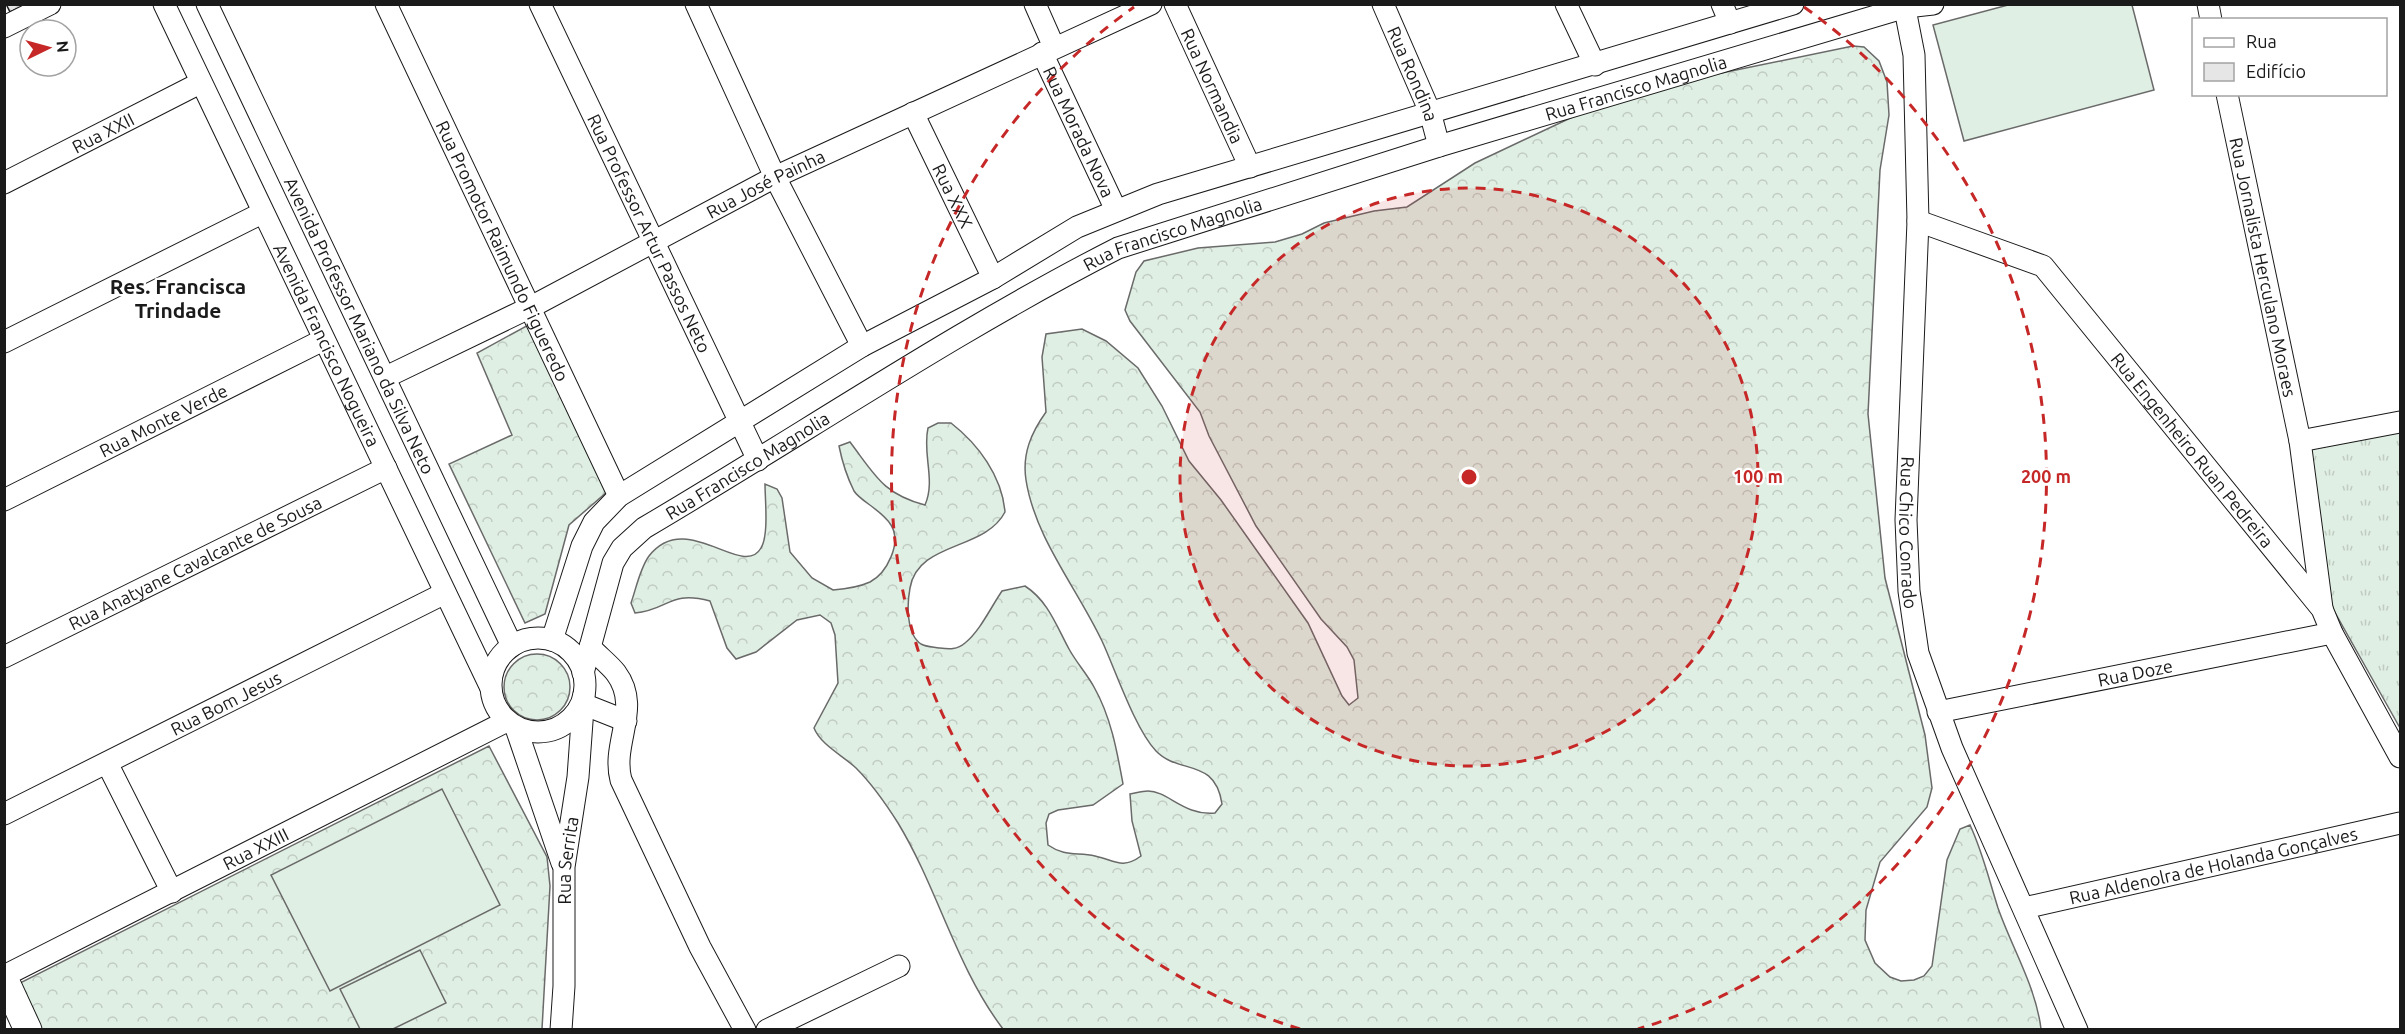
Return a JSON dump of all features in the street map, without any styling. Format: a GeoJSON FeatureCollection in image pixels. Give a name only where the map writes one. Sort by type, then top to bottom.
{"type":"FeatureCollection","features":[{"type":"Feature","properties":{"kind":"main road"},"geometry":{"type":"LineString","coordinates":[[4,977],[28,1029]]}},
{"type":"Feature","properties":{"kind":"street"},"geometry":{"type":"LineString","coordinates":[[4,27],[50,4]]}},
{"type":"Feature","properties":{"kind":"street","name":"Avenida Francisco Nogueira"},"geometry":{"type":"LineString","coordinates":[[164,4],[490,686]]}},
{"type":"Feature","properties":{"kind":"street","name":"Avenida Professor Mariano da Silva Neto"},"geometry":{"type":"LineString","coordinates":[[207,4],[386,376],[512,645]]}},
{"type":"Feature","properties":{"kind":"street","name":"Rua Promotor Raimundo Figueredo"},"geometry":{"type":"LineString","coordinates":[[386,4],[619,496]]}},
{"type":"Feature","properties":{"kind":"street","name":"Rua Professor Artur Passos Neto"},"geometry":{"type":"LineString","coordinates":[[540,4],[651,242],[758,460]]}},
{"type":"Feature","properties":{"kind":"street"},"geometry":{"type":"LineString","coordinates":[[696,4],[775,177],[862,346]]}},
{"type":"Feature","properties":{"kind":"street","name":"Rua Morada Nova"},"geometry":{"type":"LineString","coordinates":[[1035,4],[1048,50],[1116,210]]}},
{"type":"Feature","properties":{"kind":"street","name":"Rua José Painha"},"geometry":{"type":"LineString","coordinates":[[386,376],[531,307],[775,177],[1151,4]]}},
{"type":"Feature","properties":{"kind":"street","name":"Rua Normandia"},"geometry":{"type":"LineString","coordinates":[[1175,4],[1250,167]]}},
{"type":"Feature","properties":{"kind":"street","name":"Rua Rondina"},"geometry":{"type":"LineString","coordinates":[[1383,4],[1430,112],[1439,146]]}},
{"type":"Feature","properties":{"kind":"street"},"geometry":{"type":"LineString","coordinates":[[1566,4],[1595,65]]}},
{"type":"Feature","properties":{"kind":"street","name":"Rua Francisco Magnolia"},"geometry":{"type":"LineString","coordinates":[[552,640],[582,546],[594,522],[619,496],[862,346],[993,278],[1077,227],[1158,194],[1595,65],[1726,14],[1793,4]]}},
{"type":"Feature","properties":{"kind":"street","name":"Rua Francisco Magnolia"},"geometry":{"type":"LineString","coordinates":[[583,690],[590,647],[608,578],[622,548],[644,528],[1065,275],[1118,248],[1439,146],[1905,6],[1933,4]]}},
{"type":"Feature","properties":{"kind":"street","name":"Rua Chico Conrado"},"geometry":{"type":"LineString","coordinates":[[1905,6],[1914,54],[1918,221],[1906,520],[1909,591],[1918,653],[1938,712],[2077,1029]]}},
{"type":"Feature","properties":{"kind":"street","name":"Rua XXII"},"geometry":{"type":"LineString","coordinates":[[4,183],[200,83]]}},
{"type":"Feature","properties":{"kind":"street","name":"Rua Jornalista Herculano Moraes"},"geometry":{"type":"LineString","coordinates":[[2227,96],[2300,441],[2322,609]]}},
{"type":"Feature","properties":{"kind":"street","name":"Rua XXX"},"geometry":{"type":"LineString","coordinates":[[913,113],[993,278]]}},
{"type":"Feature","properties":{"kind":"street"},"geometry":{"type":"LineString","coordinates":[[4,342],[262,213]]}},
{"type":"Feature","properties":{"kind":"street","name":"Rua Engenheiro Ruan Pedreira"},"geometry":{"type":"LineString","coordinates":[[1918,221],[2043,266],[2322,609],[2332,633],[2400,757]]}},
{"type":"Feature","properties":{"kind":"street","name":"Rua Monte Verde"},"geometry":{"type":"LineString","coordinates":[[4,500],[323,340]]}},
{"type":"Feature","properties":{"kind":"street"},"geometry":{"type":"LineString","coordinates":[[2300,441],[2400,422]]}},
{"type":"Feature","properties":{"kind":"street","name":"Rua Anatyane Cavalcante de Sousa"},"geometry":{"type":"LineString","coordinates":[[4,657],[386,468]]}},
{"type":"Feature","properties":{"kind":"street","name":"Rua Bom Jesus"},"geometry":{"type":"LineString","coordinates":[[4,814],[445,592]]}},
{"type":"Feature","properties":{"kind":"street","name":"Rua Doze"},"geometry":{"type":"LineString","coordinates":[[1938,712],[2332,633]]}},
{"type":"Feature","properties":{"kind":"street"},"geometry":{"type":"LineString","coordinates":[[512,725],[537,733],[559,728],[575,714],[583,690],[576,658],[566,647],[552,640],[524,640],[512,645],[500,656],[493,670],[490,686],[492,699],[512,725],[564,867]]}},
{"type":"Feature","properties":{"kind":"street"},"geometry":{"type":"LineString","coordinates":[[590,647],[616,672],[624,686],[628,700],[618,756],[621,780],[700,947],[746,1029]]}},
{"type":"Feature","properties":{"kind":"street"},"geometry":{"type":"LineString","coordinates":[[583,690],[626,721]]}},
{"type":"Feature","properties":{"kind":"street","name":"Rua Serrita"},"geometry":{"type":"LineString","coordinates":[[561,1029],[564,986],[564,867],[578,777],[583,690]]}},
{"type":"Feature","properties":{"kind":"street","name":"Rua XXIII"},"geometry":{"type":"LineString","coordinates":[[4,977],[512,725]]}},
{"type":"Feature","properties":{"kind":"street"},"geometry":{"type":"LineString","coordinates":[[107,763],[172,892]]}},
{"type":"Feature","properties":{"kind":"street","name":"Rua Aldenolra de Holanda Gonçalves"},"geometry":{"type":"LineString","coordinates":[[2024,908],[2400,823]]}},
{"type":"Feature","properties":{"kind":"street"},"geometry":{"type":"LineString","coordinates":[[767,1029],[898,966]]}},
{"type":"Feature","properties":{"kind":"green space"},"geometry":{"type":"Polygon","coordinates":[[[2008,5],[2132,5],[2154,90],[1964,141],[1933,25],[2008,5]]]}},
{"type":"Feature","properties":{"kind":"green space"},"geometry":{"type":"Polygon","coordinates":[[[1853,46],[1864,47],[1879,61],[1887,82],[1889,115],[1880,170],[1868,414],[1885,578],[1925,735],[1932,788],[1927,807],[1880,862],[1866,910],[1865,940],[1875,963],[1890,977],[1901,981],[1924,976],[1932,966],[1947,860],[1960,829],[1970,825],[1998,908],[2029,983],[2041,1029],[1003,1029],[972,980],[925,874],[898,823],[862,774],[827,745],[814,728],[838,683],[835,635],[831,623],[820,615],[797,620],[756,652],[736,659],[727,648],[710,601],[696,598],[677,599],[635,613],[631,603],[643,566],[649,556],[664,543],[680,539],[696,541],[741,556],[753,556],[761,548],[765,535],[765,484],[777,489],[782,498],[790,552],[812,578],[833,590],[852,588],[870,582],[882,572],[891,557],[894,549],[894,532],[887,520],[854,491],[839,446],[850,442],[874,474],[889,489],[925,505],[929,486],[928,428],[938,423],[951,423],[961,431],[987,462],[999,486],[1005,512],[996,525],[983,534],[925,562],[916,573],[910,588],[908,602],[910,626],[916,639],[925,646],[956,648],[976,632],[1002,591],[1025,586],[1040,599],[1100,698],[1113,734],[1123,784],[1093,805],[1058,810],[1049,814],[1046,823],[1048,845],[1066,853],[1095,856],[1118,863],[1134,860],[1141,856],[1132,821],[1130,794],[1155,792],[1194,811],[1204,813],[1215,813],[1222,804],[1218,789],[1212,779],[1204,773],[1165,758],[1148,741],[1133,714],[1092,621],[1038,522],[1026,480],[1025,461],[1032,436],[1046,412],[1042,357],[1046,334],[1082,329],[1106,341],[1138,368],[1162,406],[1189,461],[1221,500],[1308,623],[1342,696],[1349,705],[1358,698],[1354,660],[1347,647],[1321,619],[1256,526],[1209,436],[1200,412],[1130,321],[1125,310],[1136,272],[1144,261],[1198,248],[1275,242],[1302,234],[1324,223],[1374,211],[1407,207],[1475,163],[1598,105],[1663,85],[1853,46]]]}},
{"type":"Feature","properties":{"kind":"green space"},"geometry":{"type":"Polygon","coordinates":[[[532,323],[608,491],[569,525],[545,614],[525,623],[449,464],[512,435],[477,353],[532,323]]]}},
{"type":"Feature","properties":{"kind":"green space"},"geometry":{"type":"Polygon","coordinates":[[[2400,429],[2400,728],[2324,593],[2306,447],[2400,429]]]}},
{"type":"Feature","properties":{"kind":"green space"},"geometry":{"type":"Polygon","coordinates":[[[537,654],[550,657],[560,664],[567,674],[570,687],[567,700],[560,710],[550,717],[537,720],[524,717],[514,710],[507,700],[504,687],[507,674],[514,664],[524,657],[537,654]]]}},
{"type":"Feature","properties":{"kind":"green space"},"geometry":{"type":"Polygon","coordinates":[[[489,746],[547,857],[550,886],[542,1029],[39,1029],[18,984],[489,746]]]}},
{"type":"Feature","properties":{"kind":"green space"},"geometry":{"type":"Polygon","coordinates":[[[442,789],[500,905],[330,991],[271,875],[442,789]]]}},
{"type":"Feature","properties":{"kind":"green space"},"geometry":{"type":"Polygon","coordinates":[[[420,950],[446,1003],[393,1029],[360,1029],[340,989],[420,950]]]}},
{"type":"Feature","properties":{"kind":"building"},"geometry":{"type":"Polygon","coordinates":[[[6,4],[27,4],[10,12],[6,4]]]}},
{"type":"Feature","properties":{"kind":"district","name":"Res. Francisca Trindade"},"geometry":{"type":"Point","coordinates":[178,298]}}]}
